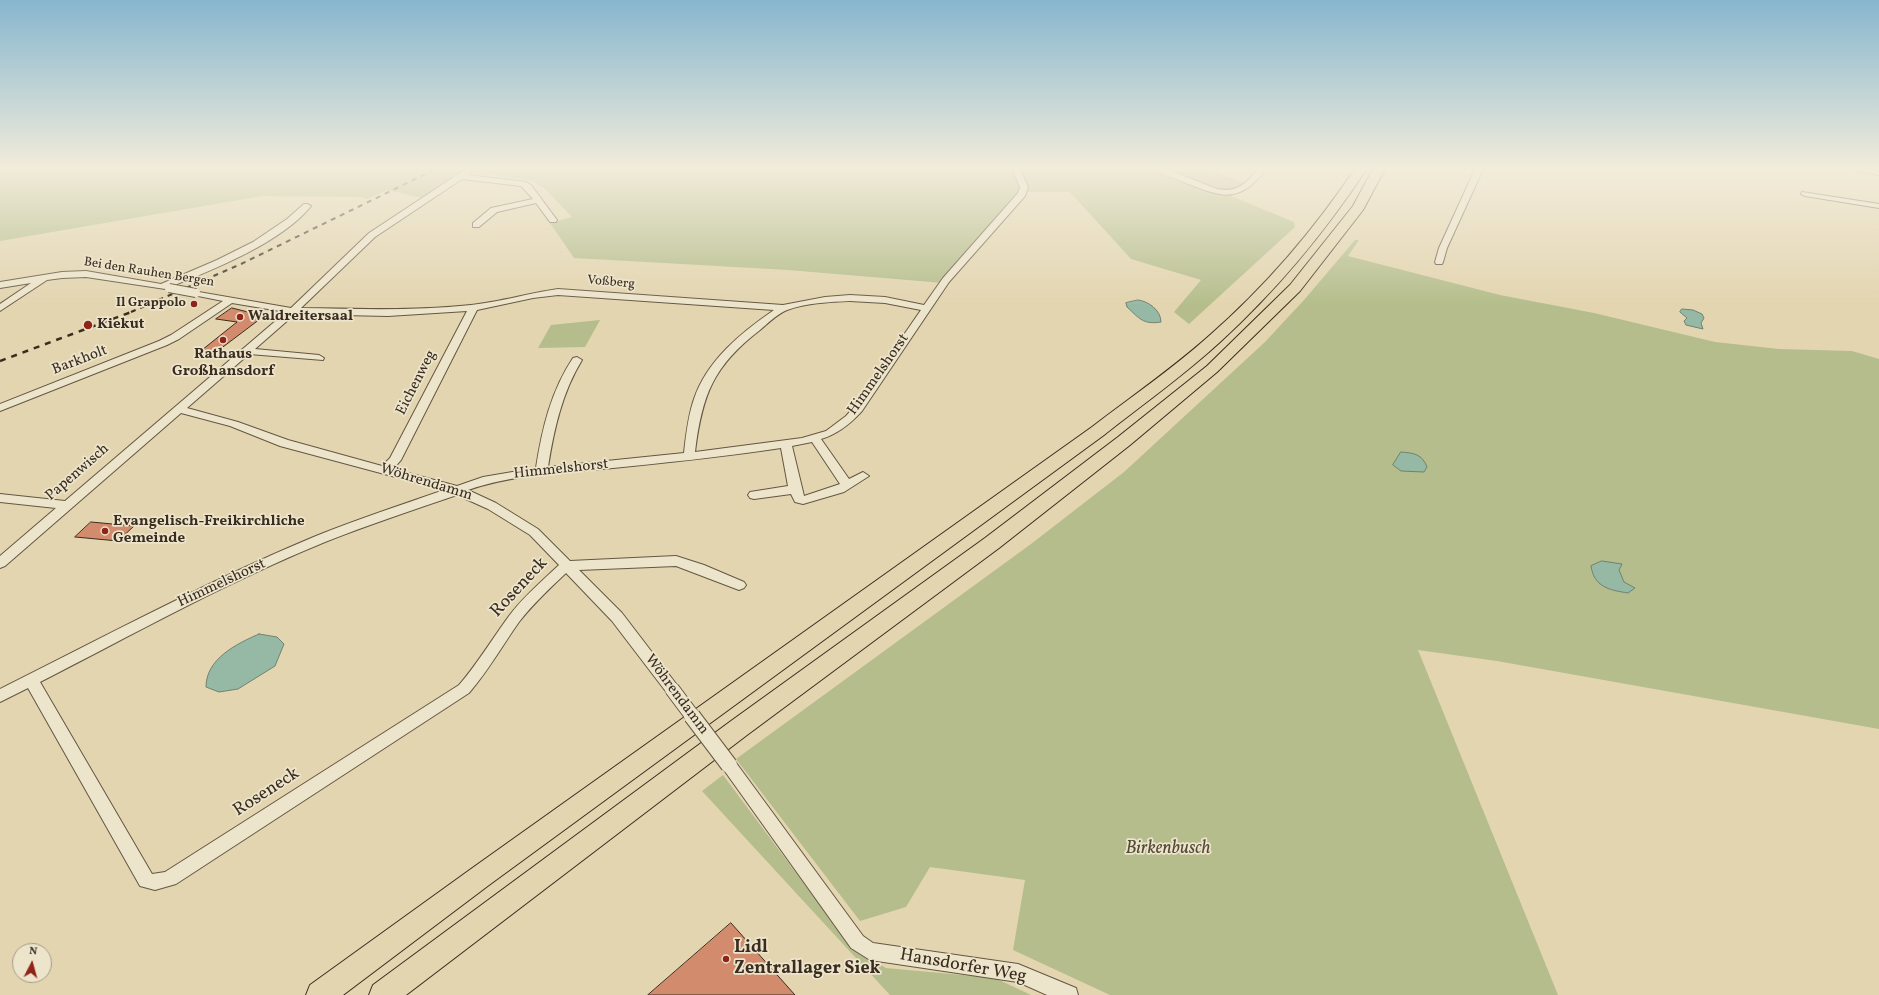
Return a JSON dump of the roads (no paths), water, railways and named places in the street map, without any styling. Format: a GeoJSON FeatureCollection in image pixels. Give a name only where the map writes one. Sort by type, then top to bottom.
{"type":"FeatureCollection","features":[{"type":"Feature","properties":{"kind":"highway"},"geometry":{"type":"LineString","coordinates":[[320,995],[480,877],[1098,431],[1190,360],[1274,280],[1310,240],[1331,213]]}},
{"type":"Feature","properties":{"kind":"highway"},"geometry":{"type":"LineString","coordinates":[[383,995],[746,724],[992,543],[1124,441],[1212,369],[1295,288],[1354,213]]}},
{"type":"Feature","properties":{"kind":"street"},"geometry":{"type":"LineString","coordinates":[[165,288],[240,254],[287,224],[299,213]]}},
{"type":"Feature","properties":{"kind":"street"},"geometry":{"type":"LineString","coordinates":[[178,409],[292,311],[372,235],[404,213]]}},
{"type":"Feature","properties":{"kind":"street"},"geometry":{"type":"LineString","coordinates":[[476,225],[488,213]]}},
{"type":"Feature","properties":{"kind":"street"},"geometry":{"type":"LineString","coordinates":[[548,213],[553,220]]}},
{"type":"Feature","properties":{"kind":"street","name":"Himmelshorst"},"geometry":{"type":"LineString","coordinates":[[0,696],[205,592],[277,558],[333,534],[457,490],[490,480],[541,471],[689,456],[786,444],[814,438],[836,429],[850,418],[858,409],[927,308],[958,266],[1005,213]]}},
{"type":"Feature","properties":{"kind":"street"},"geometry":{"type":"LineString","coordinates":[[1439,262],[1443,248],[1459,213]]}},
{"type":"Feature","properties":{"kind":"street","name":"Bei den Rauhen Bergen"},"geometry":{"type":"LineString","coordinates":[[0,285],[45,278],[86,274],[292,311]]}},
{"type":"Feature","properties":{"kind":"street"},"geometry":{"type":"LineString","coordinates":[[0,308],[45,278]]}},
{"type":"Feature","properties":{"kind":"street","name":"Voßberg"},"geometry":{"type":"LineString","coordinates":[[292,311],[388,313],[473,308],[533,295],[572,292],[783,308],[826,300],[850,298],[885,300],[927,308]]}},
{"type":"Feature","properties":{"kind":"street","name":"Barkholt"},"geometry":{"type":"LineString","coordinates":[[0,408],[163,343],[230,300]]}},
{"type":"Feature","properties":{"kind":"street","name":"Eichenweg"},"geometry":{"type":"LineString","coordinates":[[385,470],[395,460],[473,308]]}},
{"type":"Feature","properties":{"kind":"street"},"geometry":{"type":"LineString","coordinates":[[689,456],[698,404],[714,370],[746,336],[783,308]]}},
{"type":"Feature","properties":{"kind":"street"},"geometry":{"type":"LineString","coordinates":[[247,351],[319,358]]}},
{"type":"Feature","properties":{"kind":"street"},"geometry":{"type":"LineString","coordinates":[[541,471],[547,438],[564,382],[576,360]]}},
{"type":"Feature","properties":{"kind":"street","name":"Wöhrendamm"},"geometry":{"type":"LineString","coordinates":[[178,409],[234,424],[284,443],[457,490],[492,506],[534,532],[617,617],[729,765],[857,942]]}},
{"type":"Feature","properties":{"kind":"street","name":"Papenwisch"},"geometry":{"type":"LineString","coordinates":[[0,563],[178,409]]}},
{"type":"Feature","properties":{"kind":"street"},"geometry":{"type":"LineString","coordinates":[[814,438],[847,485]]}},
{"type":"Feature","properties":{"kind":"street"},"geometry":{"type":"LineString","coordinates":[[786,444],[797,498],[803,500],[840,489],[863,476]]}},
{"type":"Feature","properties":{"kind":"street"},"geometry":{"type":"LineString","coordinates":[[754,495],[795,489]]}},
{"type":"Feature","properties":{"kind":"street"},"geometry":{"type":"LineString","coordinates":[[0,498],[66,505]]}},
{"type":"Feature","properties":{"kind":"street"},"geometry":{"type":"LineString","coordinates":[[566,566],[646,561],[676,561],[699,568],[739,585]]}},
{"type":"Feature","properties":{"kind":"street","name":"Roseneck"},"geometry":{"type":"LineString","coordinates":[[31,680],[146,880],[151,883],[160,882],[170,878],[464,689],[478,673],[515,618],[543,587],[566,566]]}},
{"type":"Feature","properties":{"kind":"street","name":"Hansdorfer Weg"},"geometry":{"type":"LineString","coordinates":[[857,942],[870,951],[1018,973],[1069,995]]}},
{"type":"Feature","properties":{"kind":"railway"},"geometry":{"type":"LineString","coordinates":[[131,312],[241,264],[345,213]]}},
{"type":"Feature","properties":{"kind":"railway"},"geometry":{"type":"LineString","coordinates":[[0,361],[134,311]]}},
{"type":"Feature","properties":{"kind":"place","name":"Il Grappolo"},"geometry":{"type":"Point","coordinates":[194,304]}},
{"type":"Feature","properties":{"kind":"place","name":"Waldreitersaal"},"geometry":{"type":"Point","coordinates":[240,317]}},
{"type":"Feature","properties":{"kind":"place","name":"Kiekut"},"geometry":{"type":"Point","coordinates":[88,325]}},
{"type":"Feature","properties":{"kind":"place","name":"Rathaus Großhansdorf"},"geometry":{"type":"Point","coordinates":[223,340]}},
{"type":"Feature","properties":{"kind":"place","name":"Evangelisch-Freikirchliche Gemeinde"},"geometry":{"type":"Point","coordinates":[105,531]}},
{"type":"Feature","properties":{"kind":"place","name":"Lidl Zentrallager Siek"},"geometry":{"type":"Point","coordinates":[726,959]}},
{"type":"Feature","properties":{"kind":"park label","name":"Birkenbusch"},"geometry":{"type":"Point","coordinates":[1168,850]}}]}
